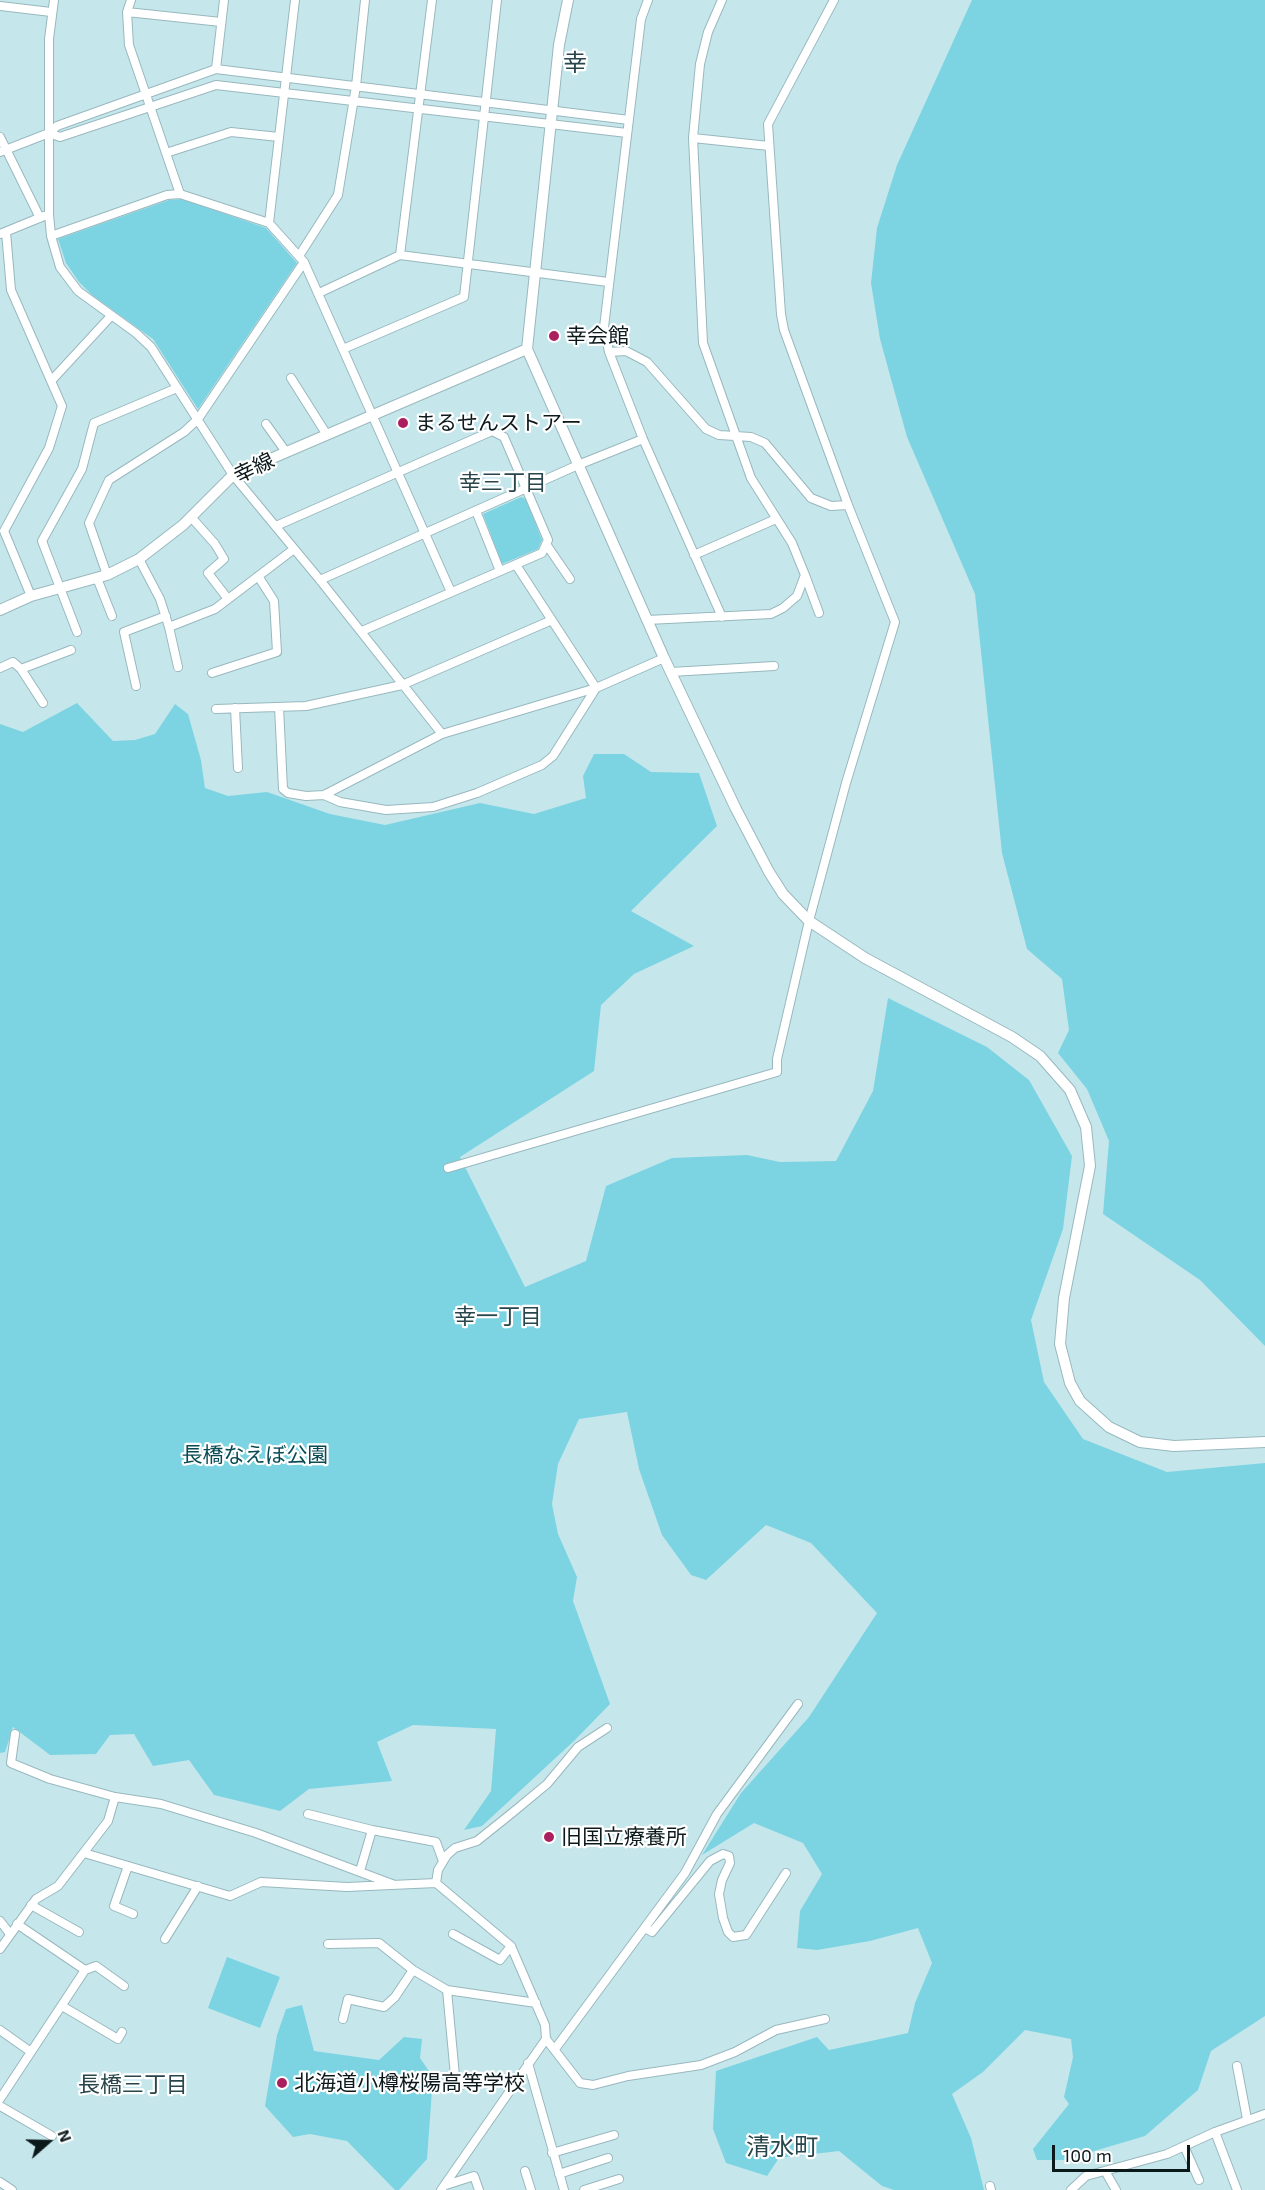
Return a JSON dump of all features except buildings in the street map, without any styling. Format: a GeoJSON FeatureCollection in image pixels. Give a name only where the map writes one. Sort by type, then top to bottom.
{"type":"FeatureCollection","features":[{"type":"Feature","properties":{"kind":"street"},"geometry":{"type":"LineString","coordinates":[[54,0],[51,12],[49,214],[51,236],[60,267],[78,291],[136,333],[151,347],[233,475],[362,631],[442,734]]}},
{"type":"Feature","properties":{"kind":"street"},"geometry":{"type":"LineString","coordinates":[[131,0],[128,12],[129,45],[180,194]]}},
{"type":"Feature","properties":{"kind":"street"},"geometry":{"type":"LineString","coordinates":[[216,69],[224,0]]}},
{"type":"Feature","properties":{"kind":"street"},"geometry":{"type":"LineString","coordinates":[[269,223],[295,0]]}},
{"type":"Feature","properties":{"kind":"street"},"geometry":{"type":"LineString","coordinates":[[112,616],[89,523],[109,480],[184,432],[198,419],[301,259],[338,195],[356,86],[365,0]]}},
{"type":"Feature","properties":{"kind":"street"},"geometry":{"type":"LineString","coordinates":[[400,255],[432,0]]}},
{"type":"Feature","properties":{"kind":"street"},"geometry":{"type":"LineString","coordinates":[[343,349],[464,297],[497,0]]}},
{"type":"Feature","properties":{"kind":"street"},"geometry":{"type":"LineString","coordinates":[[568,0],[558,45],[527,349],[670,672],[754,847],[783,894],[810,921],[865,958],[1012,1038],[1040,1056],[1070,1090],[1086,1127],[1090,1166],[1064,1298],[1060,1344],[1070,1383],[1080,1401],[1109,1427],[1140,1442],[1174,1446],[1265,1442]]}},
{"type":"Feature","properties":{"kind":"street"},"geometry":{"type":"LineString","coordinates":[[648,0],[641,19],[604,327],[609,352],[643,440],[722,617]]}},
{"type":"Feature","properties":{"kind":"street"},"geometry":{"type":"LineString","coordinates":[[722,0],[708,32],[700,64],[693,138],[703,343],[751,478],[800,560],[819,613]]}},
{"type":"Feature","properties":{"kind":"street"},"geometry":{"type":"LineString","coordinates":[[448,1168],[777,1072],[777,1059],[810,921],[846,783],[894,622],[848,506],[784,330],[768,123],[834,0]]}},
{"type":"Feature","properties":{"kind":"street"},"geometry":{"type":"LineString","coordinates":[[0,6],[51,12]]}},
{"type":"Feature","properties":{"kind":"street"},"geometry":{"type":"LineString","coordinates":[[128,12],[222,22]]}},
{"type":"Feature","properties":{"kind":"street"},"geometry":{"type":"LineString","coordinates":[[3,151],[49,133],[57,126],[216,69],[629,120]]}},
{"type":"Feature","properties":{"kind":"street"},"geometry":{"type":"LineString","coordinates":[[49,133],[60,137],[216,84],[627,133]]}},
{"type":"Feature","properties":{"kind":"street"},"geometry":{"type":"LineString","coordinates":[[166,153],[231,132],[279,137]]}},
{"type":"Feature","properties":{"kind":"street"},"geometry":{"type":"LineString","coordinates":[[0,137],[3,151],[40,218]]}},
{"type":"Feature","properties":{"kind":"street"},"geometry":{"type":"LineString","coordinates":[[693,138],[769,146]]}},
{"type":"Feature","properties":{"kind":"street"},"geometry":{"type":"LineString","coordinates":[[51,236],[167,195],[180,194],[269,223],[301,259],[319,293],[451,592]]}},
{"type":"Feature","properties":{"kind":"street"},"geometry":{"type":"LineString","coordinates":[[31,596],[4,531],[49,448],[62,406],[11,290],[3,233],[49,214]]}},
{"type":"Feature","properties":{"kind":"street"},"geometry":{"type":"LineString","coordinates":[[319,293],[400,255],[608,282]]}},
{"type":"Feature","properties":{"kind":"street"},"geometry":{"type":"LineString","coordinates":[[51,381],[111,316]]}},
{"type":"Feature","properties":{"kind":"street","name":"幸線"},"geometry":{"type":"LineString","coordinates":[[0,610],[31,596],[102,577],[139,559],[191,517],[233,475],[527,349]]}},
{"type":"Feature","properties":{"kind":"street"},"geometry":{"type":"LineString","coordinates":[[609,352],[626,351],[638,355],[706,429],[719,435],[751,437],[765,443],[811,498],[831,506],[848,506]]}},
{"type":"Feature","properties":{"kind":"street"},"geometry":{"type":"LineString","coordinates":[[291,378],[327,435]]}},
{"type":"Feature","properties":{"kind":"street"},"geometry":{"type":"LineString","coordinates":[[77,632],[58,588],[42,541],[82,469],[94,423],[177,388]]}},
{"type":"Feature","properties":{"kind":"street"},"geometry":{"type":"LineString","coordinates":[[266,424],[286,452]]}},
{"type":"Feature","properties":{"kind":"street"},"geometry":{"type":"LineString","coordinates":[[276,526],[492,431],[504,437],[548,540],[542,553],[362,631]]}},
{"type":"Feature","properties":{"kind":"street"},"geometry":{"type":"LineString","coordinates":[[320,580],[578,465],[643,440]]}},
{"type":"Feature","properties":{"kind":"street"},"geometry":{"type":"LineString","coordinates":[[476,512],[500,571]]}},
{"type":"Feature","properties":{"kind":"street"},"geometry":{"type":"LineString","coordinates":[[191,517],[215,544],[224,559],[208,573],[228,600]]}},
{"type":"Feature","properties":{"kind":"street"},"geometry":{"type":"LineString","coordinates":[[694,555],[776,519]]}},
{"type":"Feature","properties":{"kind":"street"},"geometry":{"type":"LineString","coordinates":[[546,544],[570,579]]}},
{"type":"Feature","properties":{"kind":"street"},"geometry":{"type":"LineString","coordinates":[[169,627],[215,609],[294,549]]}},
{"type":"Feature","properties":{"kind":"street"},"geometry":{"type":"LineString","coordinates":[[139,559],[160,599],[178,667]]}},
{"type":"Feature","properties":{"kind":"street"},"geometry":{"type":"LineString","coordinates":[[516,565],[596,688]]}},
{"type":"Feature","properties":{"kind":"street"},"geometry":{"type":"LineString","coordinates":[[647,620],[771,614],[783,608],[797,596],[805,575]]}},
{"type":"Feature","properties":{"kind":"street"},"geometry":{"type":"LineString","coordinates":[[212,673],[277,652],[274,601],[258,576]]}},
{"type":"Feature","properties":{"kind":"street"},"geometry":{"type":"LineString","coordinates":[[136,686],[124,632],[166,616]]}},
{"type":"Feature","properties":{"kind":"street"},"geometry":{"type":"LineString","coordinates":[[216,709],[306,706],[402,685],[552,620]]}},
{"type":"Feature","properties":{"kind":"street"},"geometry":{"type":"LineString","coordinates":[[21,669],[71,650]]}},
{"type":"Feature","properties":{"kind":"street"},"geometry":{"type":"LineString","coordinates":[[279,707],[283,789],[288,793],[306,796],[324,795],[442,734],[596,688],[664,658]]}},
{"type":"Feature","properties":{"kind":"street"},"geometry":{"type":"LineString","coordinates":[[0,668],[13,662],[21,669],[43,704]]}},
{"type":"Feature","properties":{"kind":"street"},"geometry":{"type":"LineString","coordinates":[[670,672],[774,666]]}},
{"type":"Feature","properties":{"kind":"street"},"geometry":{"type":"LineString","coordinates":[[324,795],[340,802],[386,810],[433,807],[477,793],[542,765],[553,756],[596,688]]}},
{"type":"Feature","properties":{"kind":"street"},"geometry":{"type":"LineString","coordinates":[[235,708],[237,768]]}},
{"type":"Feature","properties":{"kind":"street"},"geometry":{"type":"LineString","coordinates":[[555,2049],[685,1872],[717,1814],[798,1704]]}},
{"type":"Feature","properties":{"kind":"street"},"geometry":{"type":"LineString","coordinates":[[436,1883],[443,1861],[455,1848],[477,1840],[521,1806],[547,1785],[579,1747],[606,1728]]}},
{"type":"Feature","properties":{"kind":"street"},"geometry":{"type":"LineString","coordinates":[[15,1734],[11,1763],[50,1779],[115,1797],[160,1804],[256,1833],[396,1886]]}},
{"type":"Feature","properties":{"kind":"street"},"geometry":{"type":"LineString","coordinates":[[0,1949],[36,1899],[58,1886],[84,1853],[108,1821],[115,1797]]}},
{"type":"Feature","properties":{"kind":"street"},"geometry":{"type":"LineString","coordinates":[[308,1814],[372,1830],[436,1842],[443,1861]]}},
{"type":"Feature","properties":{"kind":"street"},"geometry":{"type":"LineString","coordinates":[[360,1871],[372,1830]]}},
{"type":"Feature","properties":{"kind":"street"},"geometry":{"type":"LineString","coordinates":[[84,1853],[230,1896],[261,1882],[347,1887],[436,1883],[511,1946],[545,2025],[546,2039],[580,2083],[593,2085],[628,2076],[701,2065],[735,2052],[776,2030],[825,2019]]}},
{"type":"Feature","properties":{"kind":"street"},"geometry":{"type":"LineString","coordinates":[[645,1928],[652,1932],[710,1861],[723,1854],[729,1856],[730,1863],[722,1880],[719,1894],[723,1918],[728,1932],[733,1937],[746,1935],[786,1873]]}},
{"type":"Feature","properties":{"kind":"street"},"geometry":{"type":"LineString","coordinates":[[128,1866],[114,1906],[133,1914]]}},
{"type":"Feature","properties":{"kind":"street"},"geometry":{"type":"LineString","coordinates":[[165,1939],[198,1886]]}},
{"type":"Feature","properties":{"kind":"street"},"geometry":{"type":"LineString","coordinates":[[32,1905],[79,1932]]}},
{"type":"Feature","properties":{"kind":"street"},"geometry":{"type":"LineString","coordinates":[[0,1921],[10,1934]]}},
{"type":"Feature","properties":{"kind":"street"},"geometry":{"type":"LineString","coordinates":[[16,1924],[85,1970]]}},
{"type":"Feature","properties":{"kind":"street"},"geometry":{"type":"LineString","coordinates":[[453,1934],[500,1959],[511,1946]]}},
{"type":"Feature","properties":{"kind":"street"},"geometry":{"type":"LineString","coordinates":[[328,1944],[379,1943],[413,1970],[447,1990],[536,2003]]}},
{"type":"Feature","properties":{"kind":"street"},"geometry":{"type":"LineString","coordinates":[[0,2099],[85,1970],[96,1966],[124,1986]]}},
{"type":"Feature","properties":{"kind":"street"},"geometry":{"type":"LineString","coordinates":[[343,2019],[348,1999],[384,2007],[395,1997],[413,1970]]}},
{"type":"Feature","properties":{"kind":"street"},"geometry":{"type":"LineString","coordinates":[[447,1990],[454,2076],[462,2085]]}},
{"type":"Feature","properties":{"kind":"street"},"geometry":{"type":"LineString","coordinates":[[62,2006],[117,2039],[122,2032]]}},
{"type":"Feature","properties":{"kind":"street"},"geometry":{"type":"LineString","coordinates":[[0,2030],[31,2052]]}},
{"type":"Feature","properties":{"kind":"street"},"geometry":{"type":"LineString","coordinates":[[443,2187],[546,2039]]}},
{"type":"Feature","properties":{"kind":"street"},"geometry":{"type":"LineString","coordinates":[[528,2063],[564,2190]]}},
{"type":"Feature","properties":{"kind":"street"},"geometry":{"type":"LineString","coordinates":[[1237,2066],[1247,2119]]}},
{"type":"Feature","properties":{"kind":"street"},"geometry":{"type":"LineString","coordinates":[[0,2106],[52,2136]]}},
{"type":"Feature","properties":{"kind":"street"},"geometry":{"type":"LineString","coordinates":[[1071,2190],[1086,2176],[1167,2154],[1215,2132],[1265,2114]]}},
{"type":"Feature","properties":{"kind":"street"},"geometry":{"type":"LineString","coordinates":[[1215,2132],[1237,2190]]}},
{"type":"Feature","properties":{"kind":"street"},"geometry":{"type":"LineString","coordinates":[[552,2153],[614,2135]]}},
{"type":"Feature","properties":{"kind":"street"},"geometry":{"type":"LineString","coordinates":[[1184,2146],[1199,2180]]}},
{"type":"Feature","properties":{"kind":"street"},"geometry":{"type":"LineString","coordinates":[[560,2174],[608,2158]]}},
{"type":"Feature","properties":{"kind":"street"},"geometry":{"type":"LineString","coordinates":[[525,2171],[531,2190]]}},
{"type":"Feature","properties":{"kind":"street"},"geometry":{"type":"LineString","coordinates":[[1105,2171],[1116,2190]]}},
{"type":"Feature","properties":{"kind":"street"},"geometry":{"type":"LineString","coordinates":[[443,2187],[474,2176],[479,2190]]}},
{"type":"Feature","properties":{"kind":"street"},"geometry":{"type":"LineString","coordinates":[[584,2190],[619,2178]]}},
{"type":"Feature","properties":{"kind":"street"},"geometry":{"type":"LineString","coordinates":[[0,2182],[12,2190]]}},
{"type":"Feature","properties":{"kind":"green space"},"geometry":{"type":"Polygon","coordinates":[[[972,0],[1265,0],[1265,1346],[1200,1280],[1103,1214],[1109,1141],[1087,1089],[1058,1053],[1069,1030],[1062,979],[1027,949],[1002,853],[975,594],[907,437],[880,339],[871,283],[877,228],[897,165],[972,0]]]}},
{"type":"Feature","properties":{"kind":"green space"},"geometry":{"type":"Polygon","coordinates":[[[182,199],[266,228],[297,263],[198,409],[153,339],[92,295],[79,282],[66,263],[58,239],[169,200],[182,199]]]}},
{"type":"Feature","properties":{"kind":"green space"},"geometry":{"type":"Polygon","coordinates":[[[521,497],[526,499],[542,540],[538,549],[502,564],[483,514],[521,497]]]}},
{"type":"Feature","properties":{"kind":"green space","name":"長橋なえぼ公園"},"geometry":{"type":"Polygon","coordinates":[[[77,703],[113,741],[135,740],[155,734],[175,704],[188,714],[201,760],[205,788],[228,796],[267,792],[330,814],[385,825],[480,803],[534,814],[586,798],[583,776],[594,754],[624,754],[651,772],[699,773],[717,826],[631,911],[694,946],[634,974],[601,1005],[594,1071],[460,1157],[525,1287],[586,1261],[606,1186],[672,1158],[747,1155],[780,1162],[836,1161],[873,1091],[888,998],[987,1047],[1029,1080],[1072,1156],[1063,1229],[1031,1320],[1044,1382],[1083,1439],[1167,1472],[1265,1463],[1265,2016],[1211,2051],[1198,2090],[1145,2136],[1064,2160],[1037,2160],[1033,2149],[1069,2104],[1064,2097],[1073,2057],[1071,2039],[1025,2030],[983,2072],[952,2094],[971,2138],[984,2190],[894,2190],[882,2186],[839,2151],[779,2158],[767,2176],[726,2163],[713,2129],[716,2071],[817,2037],[829,2050],[908,2033],[915,2003],[932,1963],[918,1928],[870,1941],[817,1950],[797,1948],[800,1911],[822,1874],[803,1843],[754,1823],[702,1855],[741,1793],[809,1717],[877,1613],[811,1543],[766,1525],[706,1580],[691,1575],[662,1535],[639,1469],[627,1412],[579,1419],[558,1464],[552,1504],[558,1534],[577,1577],[573,1601],[610,1704],[575,1740],[482,1826],[464,1830],[491,1791],[496,1729],[413,1725],[377,1742],[392,1781],[309,1789],[280,1811],[214,1795],[189,1760],[153,1766],[134,1734],[110,1735],[96,1754],[50,1755],[13,1727],[5,1752],[0,1753],[0,724],[23,732],[77,703]]]}},
{"type":"Feature","properties":{"kind":"green space"},"geometry":{"type":"Polygon","coordinates":[[[227,1957],[280,1977],[260,2028],[208,2008],[227,1957]]]}},
{"type":"Feature","properties":{"kind":"green space"},"geometry":{"type":"Polygon","coordinates":[[[302,2005],[314,2051],[379,2060],[404,2037],[422,2039],[420,2058],[433,2077],[427,2159],[399,2190],[395,2190],[347,2141],[310,2134],[293,2137],[265,2106],[277,2035],[286,2009],[302,2005]]]}},
{"type":"Feature","properties":{"kind":"place","name":"幸会館"},"geometry":{"type":"Point","coordinates":[554,336]}},
{"type":"Feature","properties":{"kind":"place","name":"まるせんストアー"},"geometry":{"type":"Point","coordinates":[403,423]}},
{"type":"Feature","properties":{"kind":"place","name":"旧国立療養所"},"geometry":{"type":"Point","coordinates":[549,1837]}},
{"type":"Feature","properties":{"kind":"place","name":"北海道小樽桜陽高等学校"},"geometry":{"type":"Point","coordinates":[282,2083]}},
{"type":"Feature","properties":{"kind":"district","name":"幸"},"geometry":{"type":"Point","coordinates":[575,63]}},
{"type":"Feature","properties":{"kind":"district","name":"幸三丁目"},"geometry":{"type":"Point","coordinates":[503,483]}},
{"type":"Feature","properties":{"kind":"district","name":"幸一丁目"},"geometry":{"type":"Point","coordinates":[498,1317]}},
{"type":"Feature","properties":{"kind":"district","name":"長橋三丁目"},"geometry":{"type":"Point","coordinates":[133,2085]}},
{"type":"Feature","properties":{"kind":"district","name":"清水町"},"geometry":{"type":"Point","coordinates":[782,2147]}}]}
